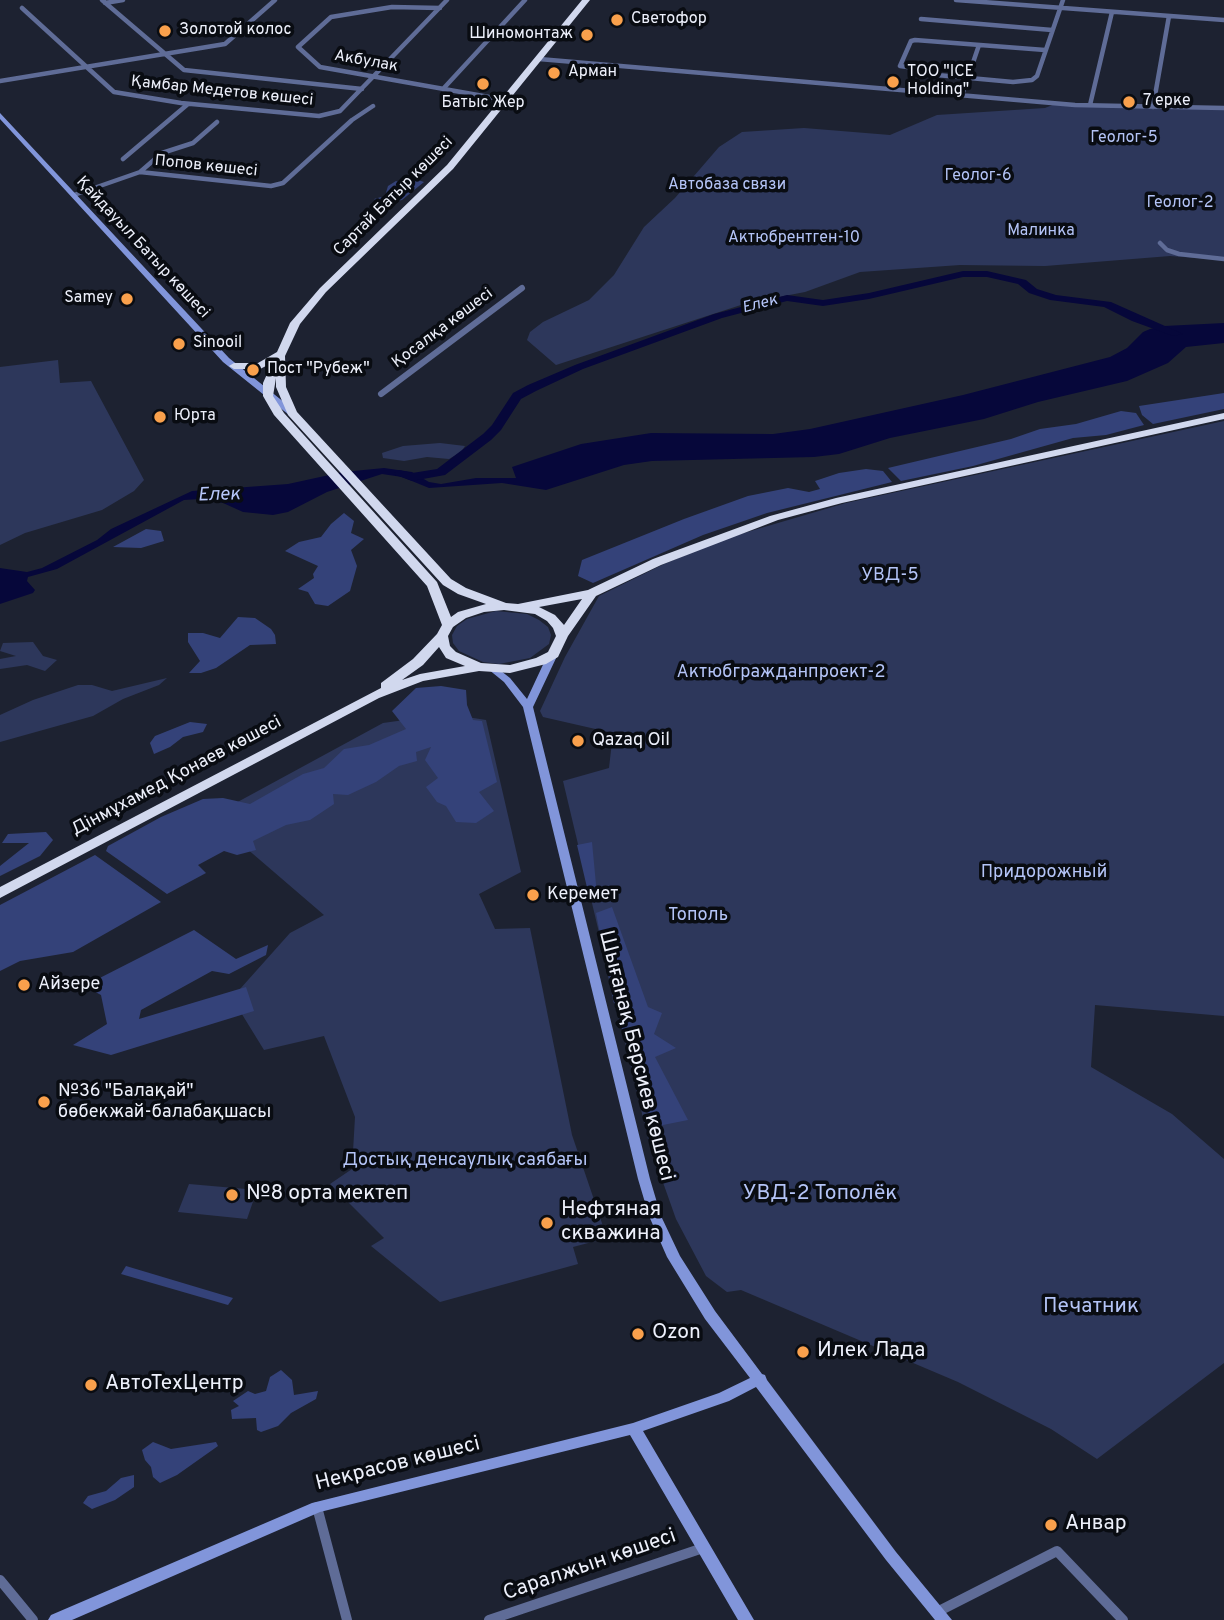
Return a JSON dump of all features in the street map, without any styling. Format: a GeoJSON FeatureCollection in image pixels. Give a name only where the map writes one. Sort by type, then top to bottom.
{"type":"FeatureCollection","features":[{"type":"Feature","properties":{"kind":"highway","name":"Сартай Батыр көшесі"},"geometry":{"type":"LineString","coordinates":[[268,396],[268,383],[295,323],[323,289],[450,167],[586,0]]}},
{"type":"Feature","properties":{"kind":"highway"},"geometry":{"type":"LineString","coordinates":[[233,366],[260,366],[281,353]]}},
{"type":"Feature","properties":{"kind":"highway"},"geometry":{"type":"LineString","coordinates":[[281,353],[281,387],[292,413],[317,449]]}},
{"type":"Feature","properties":{"kind":"highway"},"geometry":{"type":"LineString","coordinates":[[268,396],[279,415],[317,449],[401,541],[447,582],[462,591],[504,606]]}},
{"type":"Feature","properties":{"kind":"highway"},"geometry":{"type":"LineString","coordinates":[[374,695],[418,662],[462,615],[482,608],[522,607],[592,593],[670,556],[774,518],[840,500],[1224,416]]}},
{"type":"Feature","properties":{"kind":"highway"},"geometry":{"type":"LineString","coordinates":[[401,541],[433,585],[445,631],[444,646],[451,655],[486,668]]}},
{"type":"Feature","properties":{"kind":"highway"},"geometry":{"type":"LineString","coordinates":[[374,695],[429,676],[486,668],[527,666],[553,654],[562,636],[592,593]]}},
{"type":"Feature","properties":{"kind":"highway"},"geometry":{"type":"LineString","coordinates":[[522,607],[551,618],[559,627],[562,636]]}},
{"type":"Feature","properties":{"kind":"highway","name":"Дінмұхамед Қонаев көшесі"},"geometry":{"type":"LineString","coordinates":[[0,893],[374,695]]}},
{"type":"Feature","properties":{"kind":"main road","name":"Қайдауыл Батыр көшесі"},"geometry":{"type":"LineString","coordinates":[[0,115],[233,366],[292,413]]}},
{"type":"Feature","properties":{"kind":"main road"},"geometry":{"type":"LineString","coordinates":[[486,668],[507,680],[528,707],[553,654]]}},
{"type":"Feature","properties":{"kind":"main road","name":"Шығанақ Берсиев көшесі"},"geometry":{"type":"LineString","coordinates":[[528,707],[655,1216],[674,1257],[699,1299],[891,1556],[941,1616]]}},
{"type":"Feature","properties":{"kind":"main road","name":"Некрасов көшесі"},"geometry":{"type":"LineString","coordinates":[[56,1620],[317,1507],[634,1429],[724,1397],[760,1379]]}},
{"type":"Feature","properties":{"kind":"main road"},"geometry":{"type":"LineString","coordinates":[[634,1429],[746,1620]]}},
{"type":"Feature","properties":{"kind":"street"},"geometry":{"type":"LineString","coordinates":[[104,1],[123,0]]}},
{"type":"Feature","properties":{"kind":"street"},"geometry":{"type":"LineString","coordinates":[[0,81],[225,44],[275,0]]}},
{"type":"Feature","properties":{"kind":"street"},"geometry":{"type":"LineString","coordinates":[[345,107],[447,0]]}},
{"type":"Feature","properties":{"kind":"street"},"geometry":{"type":"LineString","coordinates":[[443,89],[525,0]]}},
{"type":"Feature","properties":{"kind":"street"},"geometry":{"type":"LineString","coordinates":[[956,0],[1224,20]]}},
{"type":"Feature","properties":{"kind":"street"},"geometry":{"type":"LineString","coordinates":[[1045,50],[915,40],[911,41],[900,66],[930,70],[937,75],[1013,82],[1032,80],[1037,76],[1063,0]]}},
{"type":"Feature","properties":{"kind":"street"},"geometry":{"type":"LineString","coordinates":[[104,1],[184,70],[362,89]]}},
{"type":"Feature","properties":{"kind":"street","name":"Акбулак"},"geometry":{"type":"LineString","coordinates":[[440,8],[391,6],[331,17],[298,47],[320,67],[506,100]]}},
{"type":"Feature","properties":{"kind":"street","name":"Қамбар Медетов көшесі"},"geometry":{"type":"LineString","coordinates":[[22,8],[114,92],[188,104],[320,116],[345,107]]}},
{"type":"Feature","properties":{"kind":"street"},"geometry":{"type":"LineString","coordinates":[[1090,105],[1112,12]]}},
{"type":"Feature","properties":{"kind":"street"},"geometry":{"type":"LineString","coordinates":[[1153,107],[1169,16]]}},
{"type":"Feature","properties":{"kind":"street"},"geometry":{"type":"LineString","coordinates":[[921,19],[1052,30]]}},
{"type":"Feature","properties":{"kind":"street"},"geometry":{"type":"LineString","coordinates":[[962,95],[979,44]]}},
{"type":"Feature","properties":{"kind":"street"},"geometry":{"type":"LineString","coordinates":[[539,60],[1090,105],[1224,107]]}},
{"type":"Feature","properties":{"kind":"street"},"geometry":{"type":"LineString","coordinates":[[122,159],[188,104]]}},
{"type":"Feature","properties":{"kind":"street","name":"Попов көшесі"},"geometry":{"type":"LineString","coordinates":[[140,172],[271,186],[283,183],[352,120],[371,107],[345,107]]}},
{"type":"Feature","properties":{"kind":"street"},"geometry":{"type":"LineString","coordinates":[[74,195],[140,172],[162,153],[193,144],[217,122]]}},
{"type":"Feature","properties":{"kind":"street"},"geometry":{"type":"LineString","coordinates":[[1160,243],[1167,250],[1179,254],[1224,259]]}},
{"type":"Feature","properties":{"kind":"street","name":"Қосалқа көшесі"},"geometry":{"type":"LineString","coordinates":[[381,394],[522,288]]}},
{"type":"Feature","properties":{"kind":"street"},"geometry":{"type":"LineString","coordinates":[[317,1507],[346,1620]]}},
{"type":"Feature","properties":{"kind":"street","name":"Саралжын көшесі"},"geometry":{"type":"LineString","coordinates":[[489,1620],[703,1548]]}},
{"type":"Feature","properties":{"kind":"street"},"geometry":{"type":"LineString","coordinates":[[941,1616],[1057,1551],[1124,1620]]}},
{"type":"Feature","properties":{"kind":"street"},"geometry":{"type":"LineString","coordinates":[[0,1580],[33,1620]]}},
{"type":"Feature","properties":{"kind":"green space"},"geometry":{"type":"Polygon","coordinates":[[[1055,104],[1224,108],[1224,260],[1170,256],[1045,266],[960,265],[860,272],[805,292],[747,303],[556,365],[527,340],[530,332],[543,322],[589,300],[614,275],[644,227],[675,198],[719,147],[742,132],[804,128],[890,135],[937,115],[1045,108],[1055,104]]]}},
{"type":"Feature","properties":{"kind":"green space"},"geometry":{"type":"Polygon","coordinates":[[[58,360],[60,383],[91,381],[144,480],[134,491],[102,510],[25,533],[0,545],[0,367],[58,360]]]}},
{"type":"Feature","properties":{"kind":"green space"},"geometry":{"type":"Polygon","coordinates":[[[1224,421],[1224,1016],[1095,1005],[1091,1067],[1172,1114],[1224,1159],[1224,1363],[1097,1459],[1051,1429],[958,1382],[741,1290],[727,1292],[706,1276],[676,1219],[649,1143],[563,781],[609,768],[613,733],[543,717],[540,711],[565,657],[599,596],[664,564],[727,538],[846,503],[1224,421]]]}},
{"type":"Feature","properties":{"kind":"green space"},"geometry":{"type":"Polygon","coordinates":[[[440,443],[465,446],[461,452],[449,459],[427,457],[404,461],[383,458],[382,453],[403,446],[440,443]]]}},
{"type":"Feature","properties":{"kind":"green space"},"geometry":{"type":"Polygon","coordinates":[[[496,611],[527,614],[539,620],[548,627],[551,635],[549,644],[530,658],[499,664],[483,662],[459,651],[453,643],[452,635],[457,626],[467,619],[496,611]]]}},
{"type":"Feature","properties":{"kind":"green space"},"geometry":{"type":"Polygon","coordinates":[[[33,642],[43,656],[57,660],[45,671],[27,665],[0,669],[0,659],[16,656],[0,651],[3,643],[33,642]]]}},
{"type":"Feature","properties":{"kind":"green space"},"geometry":{"type":"Polygon","coordinates":[[[167,678],[159,685],[123,699],[93,716],[0,742],[0,715],[33,700],[78,685],[92,685],[112,691],[167,678]]]}},
{"type":"Feature","properties":{"kind":"green space","name":"Достық денсаулық саябағы"},"geometry":{"type":"Polygon","coordinates":[[[448,714],[486,720],[521,872],[479,894],[495,929],[530,928],[572,1135],[607,1238],[573,1247],[578,1264],[440,1302],[371,1246],[384,1238],[330,1184],[352,1169],[355,1117],[324,1036],[264,1050],[232,998],[290,933],[324,915],[210,817],[383,723],[448,714]]]}},
{"type":"Feature","properties":{"kind":"green space"},"geometry":{"type":"Polygon","coordinates":[[[189,1184],[257,1190],[247,1219],[178,1212],[189,1184]]]}},
{"type":"Feature","properties":{"kind":"shaded area"},"geometry":{"type":"Polygon","coordinates":[[[418,180],[424,182],[402,200],[382,204],[374,199],[385,196],[388,186],[396,181],[401,183],[399,187],[402,188],[418,180]]]}},
{"type":"Feature","properties":{"kind":"shaded area"},"geometry":{"type":"Polygon","coordinates":[[[1224,393],[1224,409],[1153,424],[1142,415],[1139,406],[1224,393]]]}},
{"type":"Feature","properties":{"kind":"shaded area"},"geometry":{"type":"Polygon","coordinates":[[[1121,411],[1136,413],[1144,425],[1106,435],[1073,438],[973,466],[901,481],[888,468],[1011,439],[1040,429],[1076,424],[1121,411]]]}},
{"type":"Feature","properties":{"kind":"shaded area"},"geometry":{"type":"Polygon","coordinates":[[[866,469],[883,471],[892,482],[767,513],[703,535],[593,583],[578,576],[582,560],[684,519],[748,496],[788,488],[809,492],[820,489],[815,481],[839,473],[866,469]]]}},
{"type":"Feature","properties":{"kind":"shaded area"},"geometry":{"type":"Polygon","coordinates":[[[344,513],[354,521],[351,533],[364,539],[351,550],[357,566],[350,591],[328,606],[315,604],[308,592],[298,589],[314,578],[313,574],[318,566],[285,551],[299,542],[321,537],[344,513]]]}},
{"type":"Feature","properties":{"kind":"shaded area"},"geometry":{"type":"Polygon","coordinates":[[[146,529],[161,531],[164,541],[141,548],[113,547],[146,529]]]}},
{"type":"Feature","properties":{"kind":"shaded area"},"geometry":{"type":"Polygon","coordinates":[[[238,617],[255,618],[271,629],[276,644],[250,645],[216,668],[201,673],[189,673],[200,661],[188,642],[188,633],[203,633],[220,638],[238,617]]]}},
{"type":"Feature","properties":{"kind":"shaded area"},"geometry":{"type":"Polygon","coordinates":[[[441,686],[466,690],[467,705],[473,720],[482,721],[497,782],[479,792],[494,811],[476,823],[456,822],[446,806],[437,802],[426,787],[438,778],[425,760],[431,747],[416,752],[417,761],[399,766],[376,782],[348,795],[333,794],[334,804],[310,820],[286,825],[253,841],[256,850],[237,855],[224,851],[198,865],[206,873],[167,894],[106,851],[108,846],[161,817],[203,799],[223,798],[250,804],[303,774],[324,768],[344,749],[369,745],[406,729],[392,711],[416,688],[441,686]]]}},
{"type":"Feature","properties":{"kind":"shaded area"},"geometry":{"type":"Polygon","coordinates":[[[190,722],[207,724],[203,732],[183,737],[154,754],[150,743],[155,736],[190,722]]]}},
{"type":"Feature","properties":{"kind":"shaded area"},"geometry":{"type":"Polygon","coordinates":[[[46,832],[53,840],[40,856],[0,876],[0,866],[29,843],[2,843],[8,834],[46,832]]]}},
{"type":"Feature","properties":{"kind":"shaded area"},"geometry":{"type":"Polygon","coordinates":[[[592,842],[597,895],[589,896],[577,845],[592,842]]]}},
{"type":"Feature","properties":{"kind":"shaded area"},"geometry":{"type":"Polygon","coordinates":[[[95,855],[161,902],[73,952],[20,961],[0,971],[0,905],[95,855]]]}},
{"type":"Feature","properties":{"kind":"shaded area"},"geometry":{"type":"Polygon","coordinates":[[[612,907],[648,1007],[662,1013],[654,1034],[676,1048],[655,1057],[688,1120],[653,1127],[613,1000],[596,913],[612,907]]]}},
{"type":"Feature","properties":{"kind":"shaded area"},"geometry":{"type":"Polygon","coordinates":[[[194,930],[236,959],[268,945],[266,955],[229,974],[212,971],[141,1010],[139,1019],[246,987],[254,1011],[111,1055],[73,1045],[107,1024],[101,995],[84,986],[194,930]]]}},
{"type":"Feature","properties":{"kind":"shaded area"},"geometry":{"type":"Polygon","coordinates":[[[126,1266],[233,1298],[228,1305],[121,1274],[126,1266]]]}},
{"type":"Feature","properties":{"kind":"shaded area"},"geometry":{"type":"Polygon","coordinates":[[[281,1370],[292,1380],[294,1395],[318,1391],[316,1399],[291,1413],[278,1426],[261,1432],[257,1430],[256,1418],[232,1419],[231,1410],[239,1406],[233,1401],[248,1391],[255,1394],[266,1391],[270,1377],[281,1370]]]}},
{"type":"Feature","properties":{"kind":"shaded area"},"geometry":{"type":"Polygon","coordinates":[[[153,1442],[171,1449],[216,1442],[218,1446],[177,1475],[160,1483],[153,1477],[142,1450],[153,1442]]]}},
{"type":"Feature","properties":{"kind":"shaded area"},"geometry":{"type":"Polygon","coordinates":[[[134,1475],[134,1487],[115,1500],[92,1509],[83,1503],[88,1496],[106,1491],[121,1478],[134,1475]]]}},
{"type":"Feature","properties":{"kind":"water"},"geometry":{"type":"Polygon","coordinates":[[[1224,323],[1224,343],[1186,347],[1168,363],[1127,381],[1038,402],[984,419],[890,438],[839,454],[652,461],[624,465],[546,490],[502,483],[429,488],[402,477],[382,474],[327,492],[288,512],[273,515],[243,512],[223,503],[201,499],[184,500],[57,569],[28,577],[27,581],[35,590],[33,593],[0,604],[0,568],[27,572],[42,568],[97,540],[111,529],[192,491],[288,484],[343,472],[384,468],[412,472],[429,482],[441,484],[476,478],[516,478],[512,467],[581,444],[651,433],[773,434],[810,429],[963,395],[1110,357],[1127,348],[1143,332],[1150,329],[1224,323]]]}},
{"type":"Feature","properties":{"kind":"waterway","name":"Елек"},"geometry":{"type":"LineString","coordinates":[[399,474],[412,477],[441,472],[487,437],[497,427],[517,396],[532,388],[579,367],[718,316],[787,298],[823,303],[869,296],[963,274],[987,274],[1022,282],[1033,291],[1054,298],[1107,304],[1136,319],[1177,334]]}},
{"type":"Feature","properties":{"kind":"place","name":"Светофор"},"geometry":{"type":"Point","coordinates":[617,20]}},
{"type":"Feature","properties":{"kind":"place","name":"Золотой колос"},"geometry":{"type":"Point","coordinates":[165,31]}},
{"type":"Feature","properties":{"kind":"place","name":"Шиномонтаж"},"geometry":{"type":"Point","coordinates":[587,35]}},
{"type":"Feature","properties":{"kind":"place","name":"Арман"},"geometry":{"type":"Point","coordinates":[554,73]}},
{"type":"Feature","properties":{"kind":"place","name":"ТОО \"ICE Holding\""},"geometry":{"type":"Point","coordinates":[893,82]}},
{"type":"Feature","properties":{"kind":"place","name":"Батыс Жер"},"geometry":{"type":"Point","coordinates":[483,84]}},
{"type":"Feature","properties":{"kind":"place","name":"7 ерке"},"geometry":{"type":"Point","coordinates":[1129,102]}},
{"type":"Feature","properties":{"kind":"place","name":"Samey"},"geometry":{"type":"Point","coordinates":[127,299]}},
{"type":"Feature","properties":{"kind":"place","name":"Sinooil"},"geometry":{"type":"Point","coordinates":[179,344]}},
{"type":"Feature","properties":{"kind":"place","name":"Пост \"Рубеж\""},"geometry":{"type":"Point","coordinates":[253,370]}},
{"type":"Feature","properties":{"kind":"place","name":"Юрта"},"geometry":{"type":"Point","coordinates":[160,417]}},
{"type":"Feature","properties":{"kind":"place","name":"Qazaq Oil"},"geometry":{"type":"Point","coordinates":[578,741]}},
{"type":"Feature","properties":{"kind":"place","name":"Керемет"},"geometry":{"type":"Point","coordinates":[533,895]}},
{"type":"Feature","properties":{"kind":"place","name":"Айзере"},"geometry":{"type":"Point","coordinates":[24,985]}},
{"type":"Feature","properties":{"kind":"place","name":"№36 \"Балақай\" бөбекжай-балабақшасы"},"geometry":{"type":"Point","coordinates":[44,1102]}},
{"type":"Feature","properties":{"kind":"place","name":"№8 орта мектеп"},"geometry":{"type":"Point","coordinates":[232,1195]}},
{"type":"Feature","properties":{"kind":"place","name":"Нефтяная скважина"},"geometry":{"type":"Point","coordinates":[547,1223]}},
{"type":"Feature","properties":{"kind":"place","name":"Ozon"},"geometry":{"type":"Point","coordinates":[638,1334]}},
{"type":"Feature","properties":{"kind":"place","name":"Илек Лада"},"geometry":{"type":"Point","coordinates":[803,1352]}},
{"type":"Feature","properties":{"kind":"place","name":"АвтоТехЦентр"},"geometry":{"type":"Point","coordinates":[91,1385]}},
{"type":"Feature","properties":{"kind":"place","name":"Анвар"},"geometry":{"type":"Point","coordinates":[1051,1525]}},
{"type":"Feature","properties":{"kind":"park label","name":"Геолог-5"},"geometry":{"type":"Point","coordinates":[1124,139]}},
{"type":"Feature","properties":{"kind":"park label","name":"Геолог-6"},"geometry":{"type":"Point","coordinates":[978,177]}},
{"type":"Feature","properties":{"kind":"park label","name":"Автобаза связи"},"geometry":{"type":"Point","coordinates":[727,186]}},
{"type":"Feature","properties":{"kind":"park label","name":"Геолог-2"},"geometry":{"type":"Point","coordinates":[1180,204]}},
{"type":"Feature","properties":{"kind":"park label","name":"Малинка"},"geometry":{"type":"Point","coordinates":[1041,232]}},
{"type":"Feature","properties":{"kind":"park label","name":"Актюбрентген-10"},"geometry":{"type":"Point","coordinates":[794,239]}},
{"type":"Feature","properties":{"kind":"park label","name":"УВД-5"},"geometry":{"type":"Point","coordinates":[890,576]}},
{"type":"Feature","properties":{"kind":"park label","name":"Актюбгражданпроект-2"},"geometry":{"type":"Point","coordinates":[781,673]}},
{"type":"Feature","properties":{"kind":"park label","name":"Придорожный"},"geometry":{"type":"Point","coordinates":[1044,873]}},
{"type":"Feature","properties":{"kind":"park label","name":"Тополь"},"geometry":{"type":"Point","coordinates":[698,916]}},
{"type":"Feature","properties":{"kind":"park label","name":"УВД-2 Тополёк"},"geometry":{"type":"Point","coordinates":[820,1195]}},
{"type":"Feature","properties":{"kind":"park label","name":"Печатник"},"geometry":{"type":"Point","coordinates":[1091,1308]}}]}
